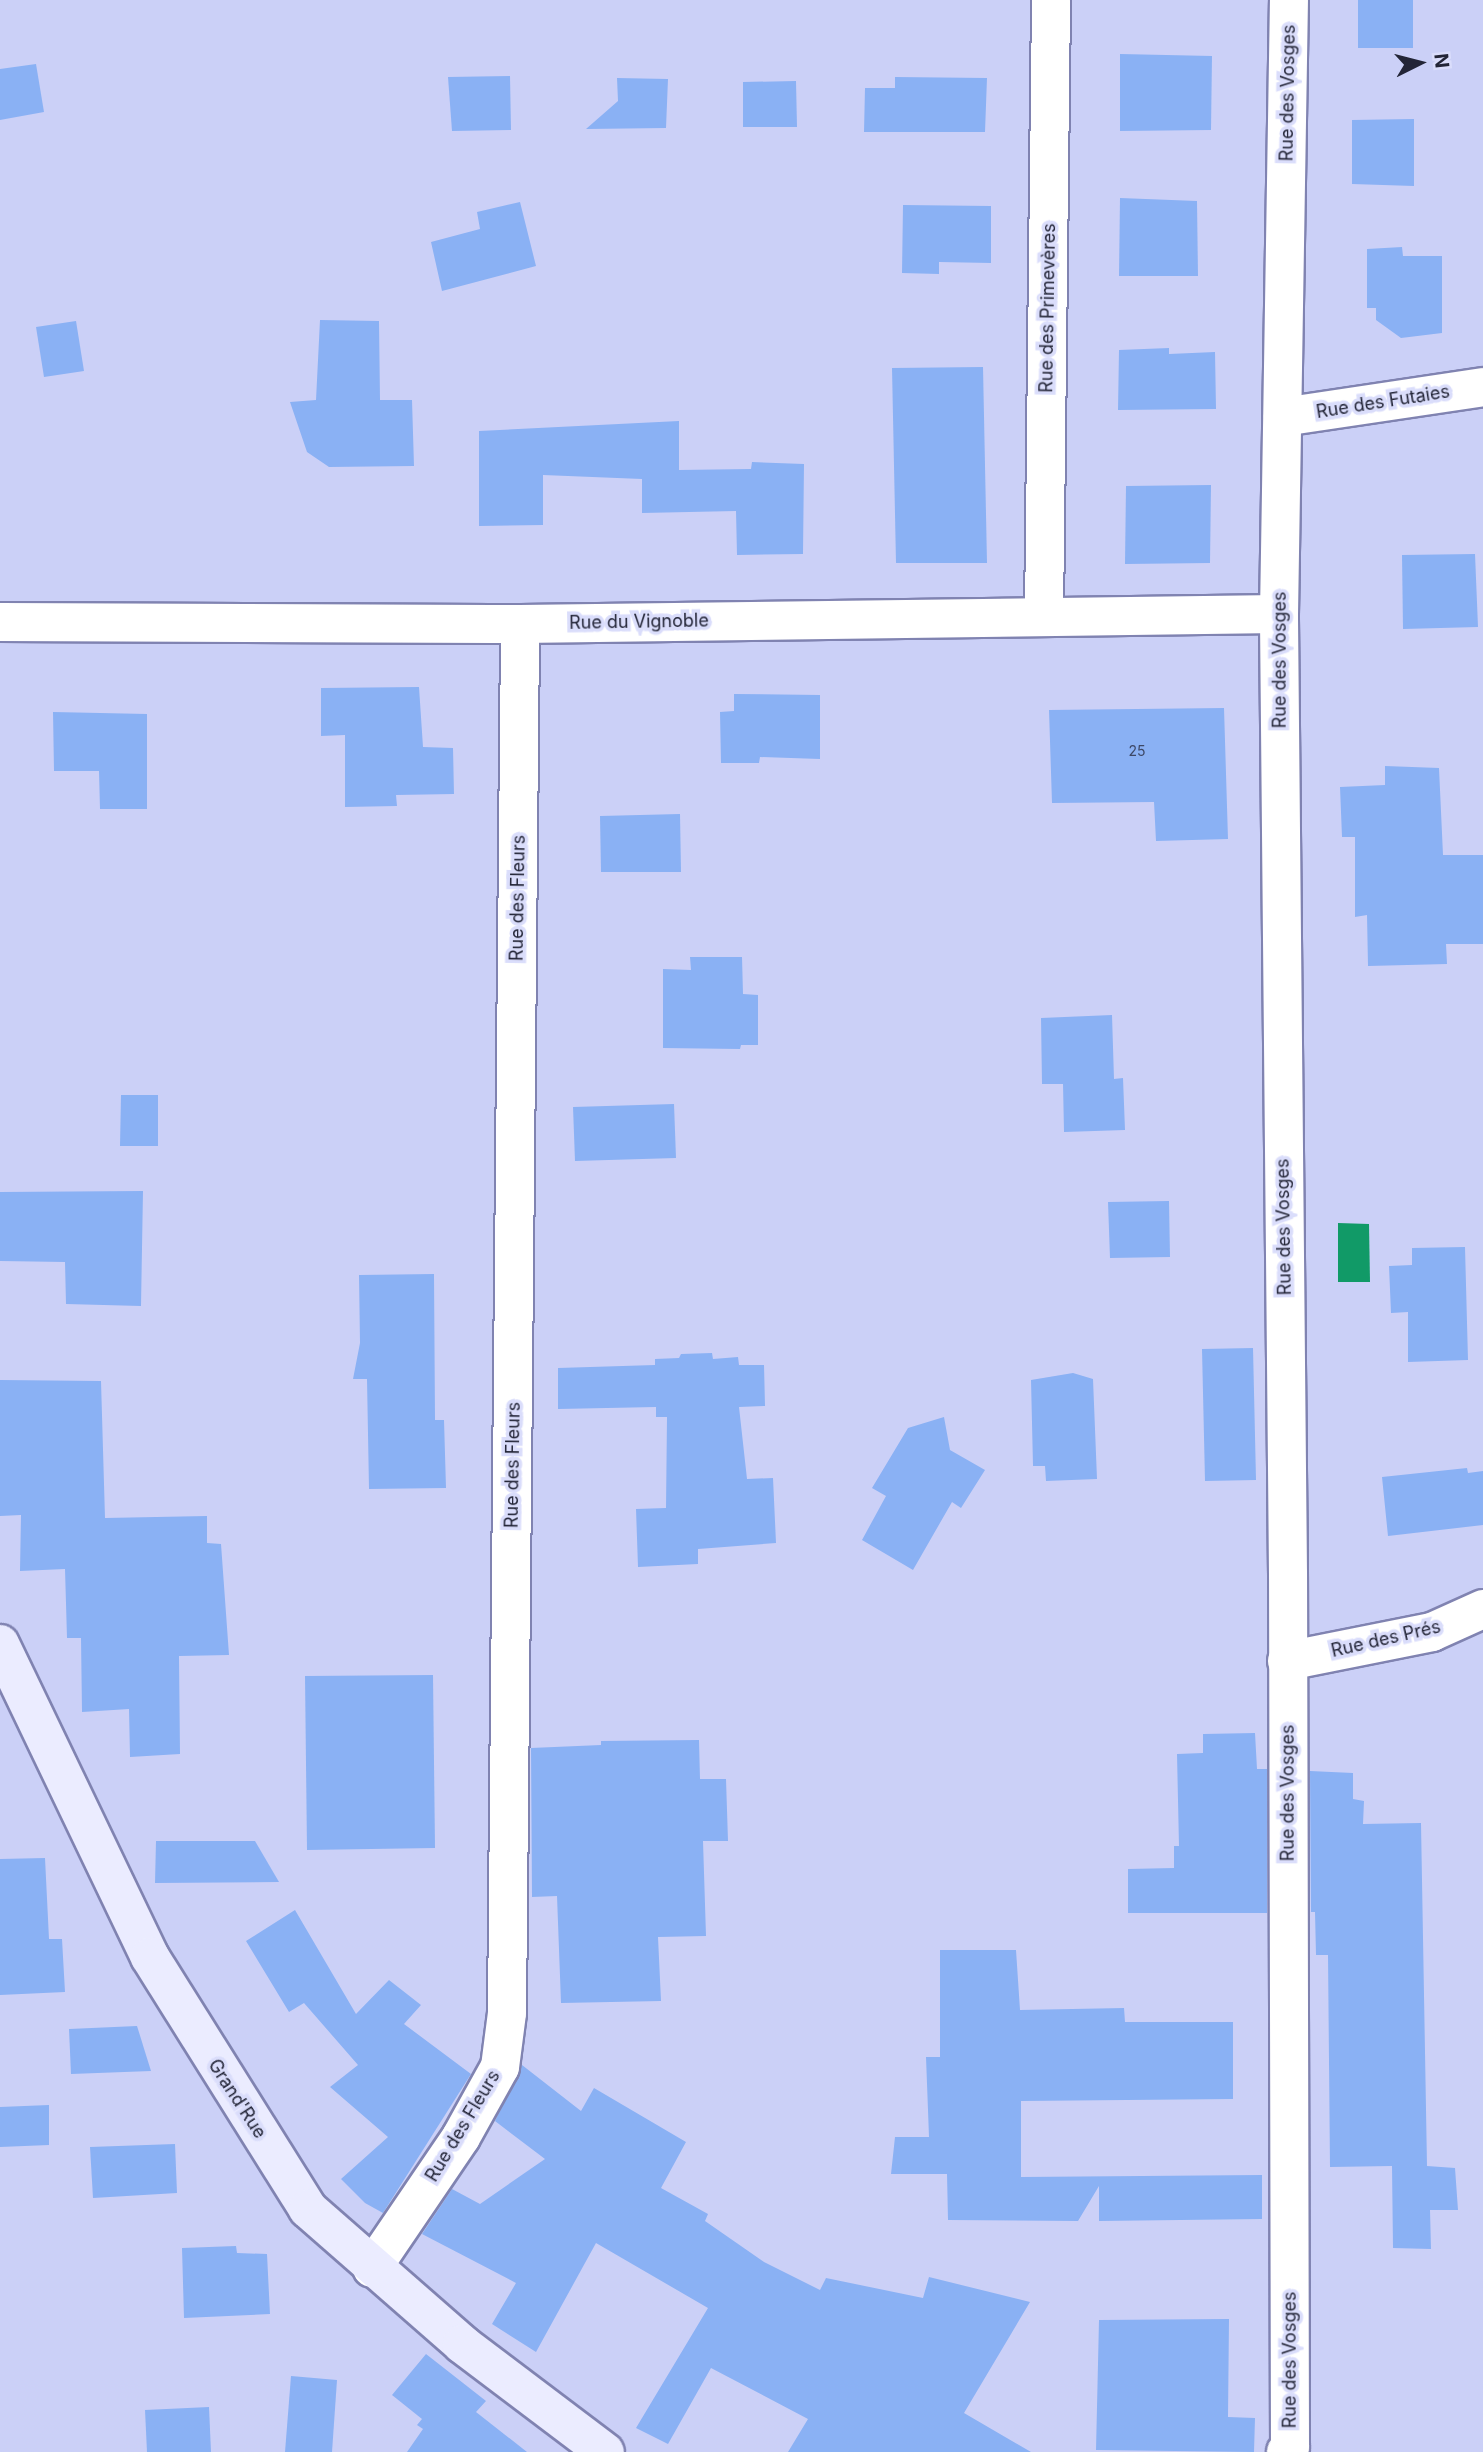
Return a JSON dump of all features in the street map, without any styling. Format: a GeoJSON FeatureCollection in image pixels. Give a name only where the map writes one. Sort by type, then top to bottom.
{"type":"FeatureCollection","features":[{"type":"Feature","properties":{"kind":"street","name":"Rue des Primevères"},"geometry":{"type":"LineString","coordinates":[[1044,617],[1051,0]]}},
{"type":"Feature","properties":{"kind":"street","name":"Rue des Vosges"},"geometry":{"type":"LineString","coordinates":[[1286,2452],[1290,2446],[1279,614],[1289,0]]}},
{"type":"Feature","properties":{"kind":"street","name":"Rue des Futaies"},"geometry":{"type":"LineString","coordinates":[[1283,417],[1483,387]]}},
{"type":"Feature","properties":{"kind":"street","name":"Rue du Vignoble"},"geometry":{"type":"LineString","coordinates":[[0,622],[520,624],[1279,614]]}},
{"type":"Feature","properties":{"kind":"street","name":"Rue des Fleurs"},"geometry":{"type":"LineString","coordinates":[[372,2268],[461,2137],[500,2067],[508,2013],[520,624]]}},
{"type":"Feature","properties":{"kind":"street","name":"Rue des Prés"},"geometry":{"type":"LineString","coordinates":[[1287,1661],[1432,1632],[1483,1609]]}},
{"type":"Feature","properties":{"kind":"street","name":"Grand'Rue"},"geometry":{"type":"LineString","coordinates":[[0,1644],[150,1957],[193,2031],[307,2209],[372,2268],[605,2452]]}},
{"type":"Feature","properties":{"kind":"shaded area"},"geometry":{"type":"Polygon","coordinates":[[[1338,1223],[1369,1224],[1370,1282],[1338,1282],[1338,1223]]]}},
{"type":"Feature","properties":{"kind":"building"},"geometry":{"type":"Polygon","coordinates":[[[1358,0],[1413,0],[1413,48],[1358,48],[1358,0]]]}},
{"type":"Feature","properties":{"kind":"building"},"geometry":{"type":"Polygon","coordinates":[[[1120,54],[1212,56],[1211,130],[1120,131],[1120,54]]]}},
{"type":"Feature","properties":{"kind":"building"},"geometry":{"type":"Polygon","coordinates":[[[36,64],[44,112],[0,120],[0,69],[36,64]]]}},
{"type":"Feature","properties":{"kind":"building"},"geometry":{"type":"Polygon","coordinates":[[[510,76],[511,130],[452,131],[448,77],[510,76]]]}},
{"type":"Feature","properties":{"kind":"building"},"geometry":{"type":"Polygon","coordinates":[[[895,77],[987,78],[985,132],[864,132],[865,88],[895,88],[895,77]]]}},
{"type":"Feature","properties":{"kind":"building"},"geometry":{"type":"Polygon","coordinates":[[[617,78],[668,79],[666,128],[586,129],[618,101],[617,78]]]}},
{"type":"Feature","properties":{"kind":"building"},"geometry":{"type":"Polygon","coordinates":[[[796,81],[797,127],[743,127],[743,82],[796,81]]]}},
{"type":"Feature","properties":{"kind":"building"},"geometry":{"type":"Polygon","coordinates":[[[1414,119],[1414,186],[1352,184],[1352,120],[1414,119]]]}},
{"type":"Feature","properties":{"kind":"building"},"geometry":{"type":"Polygon","coordinates":[[[1120,198],[1197,201],[1198,276],[1119,276],[1120,198]]]}},
{"type":"Feature","properties":{"kind":"building"},"geometry":{"type":"Polygon","coordinates":[[[520,202],[536,266],[442,291],[431,242],[480,229],[477,212],[520,202]]]}},
{"type":"Feature","properties":{"kind":"building"},"geometry":{"type":"Polygon","coordinates":[[[903,205],[991,206],[991,263],[939,262],[939,274],[902,273],[903,205]]]}},
{"type":"Feature","properties":{"kind":"building"},"geometry":{"type":"Polygon","coordinates":[[[1402,247],[1403,256],[1442,256],[1442,333],[1401,338],[1376,320],[1376,308],[1367,308],[1367,249],[1402,247]]]}},
{"type":"Feature","properties":{"kind":"building"},"geometry":{"type":"Polygon","coordinates":[[[320,320],[379,321],[380,400],[412,400],[414,466],[329,467],[307,452],[290,402],[316,400],[320,320]]]}},
{"type":"Feature","properties":{"kind":"building"},"geometry":{"type":"Polygon","coordinates":[[[76,321],[84,371],[44,377],[36,327],[76,321]]]}},
{"type":"Feature","properties":{"kind":"building"},"geometry":{"type":"Polygon","coordinates":[[[1169,348],[1169,354],[1215,352],[1216,409],[1118,410],[1119,350],[1169,348]]]}},
{"type":"Feature","properties":{"kind":"building"},"geometry":{"type":"Polygon","coordinates":[[[983,367],[987,563],[896,563],[892,368],[983,367]]]}},
{"type":"Feature","properties":{"kind":"building"},"geometry":{"type":"Polygon","coordinates":[[[679,421],[679,470],[751,469],[752,462],[804,464],[803,554],[737,555],[736,511],[642,513],[642,479],[543,475],[543,525],[479,526],[479,431],[679,421]]]}},
{"type":"Feature","properties":{"kind":"building"},"geometry":{"type":"Polygon","coordinates":[[[1211,485],[1210,563],[1125,564],[1126,486],[1211,485]]]}},
{"type":"Feature","properties":{"kind":"building"},"geometry":{"type":"Polygon","coordinates":[[[1475,554],[1478,627],[1403,629],[1402,555],[1475,554]]]}},
{"type":"Feature","properties":{"kind":"building"},"geometry":{"type":"Polygon","coordinates":[[[419,687],[423,747],[453,748],[454,794],[396,795],[397,806],[345,807],[345,735],[321,736],[321,688],[419,687]]]}},
{"type":"Feature","properties":{"kind":"building"},"geometry":{"type":"Polygon","coordinates":[[[734,694],[820,695],[820,759],[760,757],[759,763],[721,763],[720,712],[734,711],[734,694]]]}},
{"type":"Feature","properties":{"kind":"building"},"geometry":{"type":"Polygon","coordinates":[[[1224,708],[1228,839],[1156,841],[1154,802],[1052,803],[1049,710],[1224,708]]]}},
{"type":"Feature","properties":{"kind":"building"},"geometry":{"type":"Polygon","coordinates":[[[53,712],[147,714],[147,809],[100,809],[99,771],[54,771],[53,712]]]}},
{"type":"Feature","properties":{"kind":"building"},"geometry":{"type":"Polygon","coordinates":[[[1385,766],[1439,768],[1443,855],[1483,855],[1483,944],[1446,944],[1447,964],[1368,966],[1367,915],[1355,917],[1355,837],[1342,837],[1340,787],[1385,785],[1385,766]]]}},
{"type":"Feature","properties":{"kind":"building"},"geometry":{"type":"Polygon","coordinates":[[[680,814],[681,872],[601,872],[600,816],[680,814]]]}},
{"type":"Feature","properties":{"kind":"building"},"geometry":{"type":"Polygon","coordinates":[[[690,957],[742,957],[743,994],[758,995],[758,1045],[741,1045],[740,1049],[663,1048],[663,969],[691,970],[690,957]]]}},
{"type":"Feature","properties":{"kind":"building"},"geometry":{"type":"Polygon","coordinates":[[[1112,1015],[1114,1079],[1123,1078],[1125,1130],[1064,1132],[1063,1084],[1042,1084],[1041,1018],[1112,1015]]]}},
{"type":"Feature","properties":{"kind":"building"},"geometry":{"type":"Polygon","coordinates":[[[121,1095],[158,1095],[158,1146],[120,1146],[121,1095]]]}},
{"type":"Feature","properties":{"kind":"building"},"geometry":{"type":"Polygon","coordinates":[[[674,1104],[676,1158],[575,1161],[573,1107],[674,1104]]]}},
{"type":"Feature","properties":{"kind":"building"},"geometry":{"type":"Polygon","coordinates":[[[143,1191],[141,1306],[66,1304],[65,1262],[0,1261],[0,1192],[143,1191]]]}},
{"type":"Feature","properties":{"kind":"building"},"geometry":{"type":"Polygon","coordinates":[[[1169,1201],[1170,1257],[1110,1258],[1108,1202],[1169,1201]]]}},
{"type":"Feature","properties":{"kind":"building"},"geometry":{"type":"Polygon","coordinates":[[[1465,1247],[1468,1360],[1408,1362],[1408,1312],[1391,1313],[1389,1266],[1412,1265],[1412,1248],[1465,1247]]]}},
{"type":"Feature","properties":{"kind":"building"},"geometry":{"type":"Polygon","coordinates":[[[434,1274],[435,1420],[444,1420],[446,1488],[369,1489],[367,1379],[353,1379],[360,1343],[359,1275],[434,1274]]]}},
{"type":"Feature","properties":{"kind":"building"},"geometry":{"type":"Polygon","coordinates":[[[1253,1348],[1256,1480],[1205,1481],[1202,1349],[1253,1348]]]}},
{"type":"Feature","properties":{"kind":"building"},"geometry":{"type":"Polygon","coordinates":[[[712,1353],[713,1359],[738,1357],[739,1365],[764,1365],[765,1406],[739,1407],[747,1479],[773,1478],[776,1543],[698,1549],[698,1564],[638,1567],[636,1509],[666,1508],[667,1417],[656,1417],[656,1407],[558,1409],[558,1368],[655,1365],[655,1359],[679,1358],[681,1354],[712,1353]]]}},
{"type":"Feature","properties":{"kind":"building"},"geometry":{"type":"Polygon","coordinates":[[[1073,1373],[1093,1379],[1097,1479],[1046,1481],[1045,1466],[1033,1466],[1031,1380],[1073,1373]]]}},
{"type":"Feature","properties":{"kind":"building"},"geometry":{"type":"Polygon","coordinates":[[[0,1380],[101,1381],[105,1518],[207,1516],[207,1543],[221,1544],[229,1655],[179,1656],[180,1754],[130,1757],[129,1709],[82,1712],[81,1638],[67,1638],[65,1569],[20,1571],[21,1515],[0,1516],[0,1380]]]}},
{"type":"Feature","properties":{"kind":"building"},"geometry":{"type":"Polygon","coordinates":[[[944,1417],[950,1450],[985,1470],[961,1508],[952,1502],[913,1570],[862,1540],[886,1496],[872,1488],[908,1428],[944,1417]]]}},
{"type":"Feature","properties":{"kind":"building"},"geometry":{"type":"Polygon","coordinates":[[[1467,1468],[1468,1473],[1483,1471],[1483,1525],[1388,1536],[1382,1477],[1467,1468]]]}},
{"type":"Feature","properties":{"kind":"building"},"geometry":{"type":"Polygon","coordinates":[[[433,1675],[435,1848],[307,1850],[305,1676],[433,1675]]]}},
{"type":"Feature","properties":{"kind":"building"},"geometry":{"type":"Polygon","coordinates":[[[1255,1733],[1257,1769],[1267,1769],[1267,1913],[1128,1913],[1128,1869],[1174,1868],[1174,1846],[1179,1846],[1177,1754],[1203,1753],[1203,1734],[1255,1733]]]}},
{"type":"Feature","properties":{"kind":"building"},"geometry":{"type":"Polygon","coordinates":[[[699,1740],[700,1779],[726,1779],[728,1841],[703,1841],[706,1936],[658,1937],[661,2001],[561,2003],[557,1896],[532,1897],[531,1748],[601,1745],[601,1741],[699,1740]]]}},
{"type":"Feature","properties":{"kind":"building"},"geometry":{"type":"Polygon","coordinates":[[[1310,1771],[1353,1773],[1353,1799],[1364,1801],[1363,1824],[1421,1823],[1427,2166],[1455,2168],[1458,2210],[1430,2210],[1431,2249],[1393,2248],[1392,2166],[1330,2167],[1328,1955],[1316,1955],[1315,1912],[1311,1912],[1310,1771]]]}},
{"type":"Feature","properties":{"kind":"building"},"geometry":{"type":"Polygon","coordinates":[[[156,1841],[255,1841],[279,1882],[155,1883],[156,1841]]]}},
{"type":"Feature","properties":{"kind":"building"},"geometry":{"type":"Polygon","coordinates":[[[45,1858],[49,1939],[62,1939],[65,1992],[0,1995],[0,1859],[45,1858]]]}},
{"type":"Feature","properties":{"kind":"building"},"geometry":{"type":"Polygon","coordinates":[[[295,1910],[356,2014],[389,1980],[421,2005],[404,2024],[471,2074],[383,2213],[365,2203],[341,2179],[388,2137],[330,2087],[358,2065],[304,2003],[289,2012],[246,1941],[295,1910]]]}},
{"type":"Feature","properties":{"kind":"building"},"geometry":{"type":"Polygon","coordinates":[[[940,1950],[1016,1950],[1020,2010],[1124,2008],[1125,2022],[1233,2022],[1233,2099],[1021,2101],[1021,2177],[1262,2175],[1262,2219],[1099,2221],[1099,2186],[1078,2221],[948,2220],[947,2174],[891,2174],[895,2137],[929,2137],[926,2057],[940,2057],[940,1950]]]}},
{"type":"Feature","properties":{"kind":"building"},"geometry":{"type":"Polygon","coordinates":[[[137,2026],[151,2071],[71,2074],[69,2029],[137,2026]]]}},
{"type":"Feature","properties":{"kind":"building"},"geometry":{"type":"Polygon","coordinates":[[[522,2065],[581,2111],[594,2088],[686,2142],[661,2188],[708,2214],[705,2221],[764,2262],[820,2290],[826,2278],[923,2298],[929,2277],[1030,2302],[964,2413],[1031,2452],[788,2452],[808,2419],[711,2368],[668,2444],[636,2428],[708,2308],[596,2243],[536,2352],[492,2324],[516,2283],[422,2234],[452,2189],[480,2204],[545,2159],[495,2121],[522,2065]]]}},
{"type":"Feature","properties":{"kind":"building"},"geometry":{"type":"Polygon","coordinates":[[[49,2105],[49,2145],[0,2147],[0,2107],[49,2105]]]}},
{"type":"Feature","properties":{"kind":"building"},"geometry":{"type":"Polygon","coordinates":[[[175,2144],[177,2193],[93,2198],[90,2147],[175,2144]]]}},
{"type":"Feature","properties":{"kind":"building"},"geometry":{"type":"Polygon","coordinates":[[[236,2246],[237,2253],[267,2254],[270,2314],[184,2318],[182,2248],[236,2246]]]}},
{"type":"Feature","properties":{"kind":"building"},"geometry":{"type":"Polygon","coordinates":[[[1229,2319],[1228,2417],[1255,2418],[1254,2452],[1096,2450],[1099,2320],[1229,2319]]]}},
{"type":"Feature","properties":{"kind":"building"},"geometry":{"type":"Polygon","coordinates":[[[426,2354],[486,2401],[476,2412],[527,2452],[407,2452],[423,2429],[417,2425],[422,2419],[392,2395],[426,2354]]]}},
{"type":"Feature","properties":{"kind":"building"},"geometry":{"type":"Polygon","coordinates":[[[291,2376],[337,2380],[332,2452],[285,2452],[291,2376]]]}},
{"type":"Feature","properties":{"kind":"building"},"geometry":{"type":"Polygon","coordinates":[[[209,2407],[211,2452],[147,2452],[145,2410],[209,2407]]]}}]}
